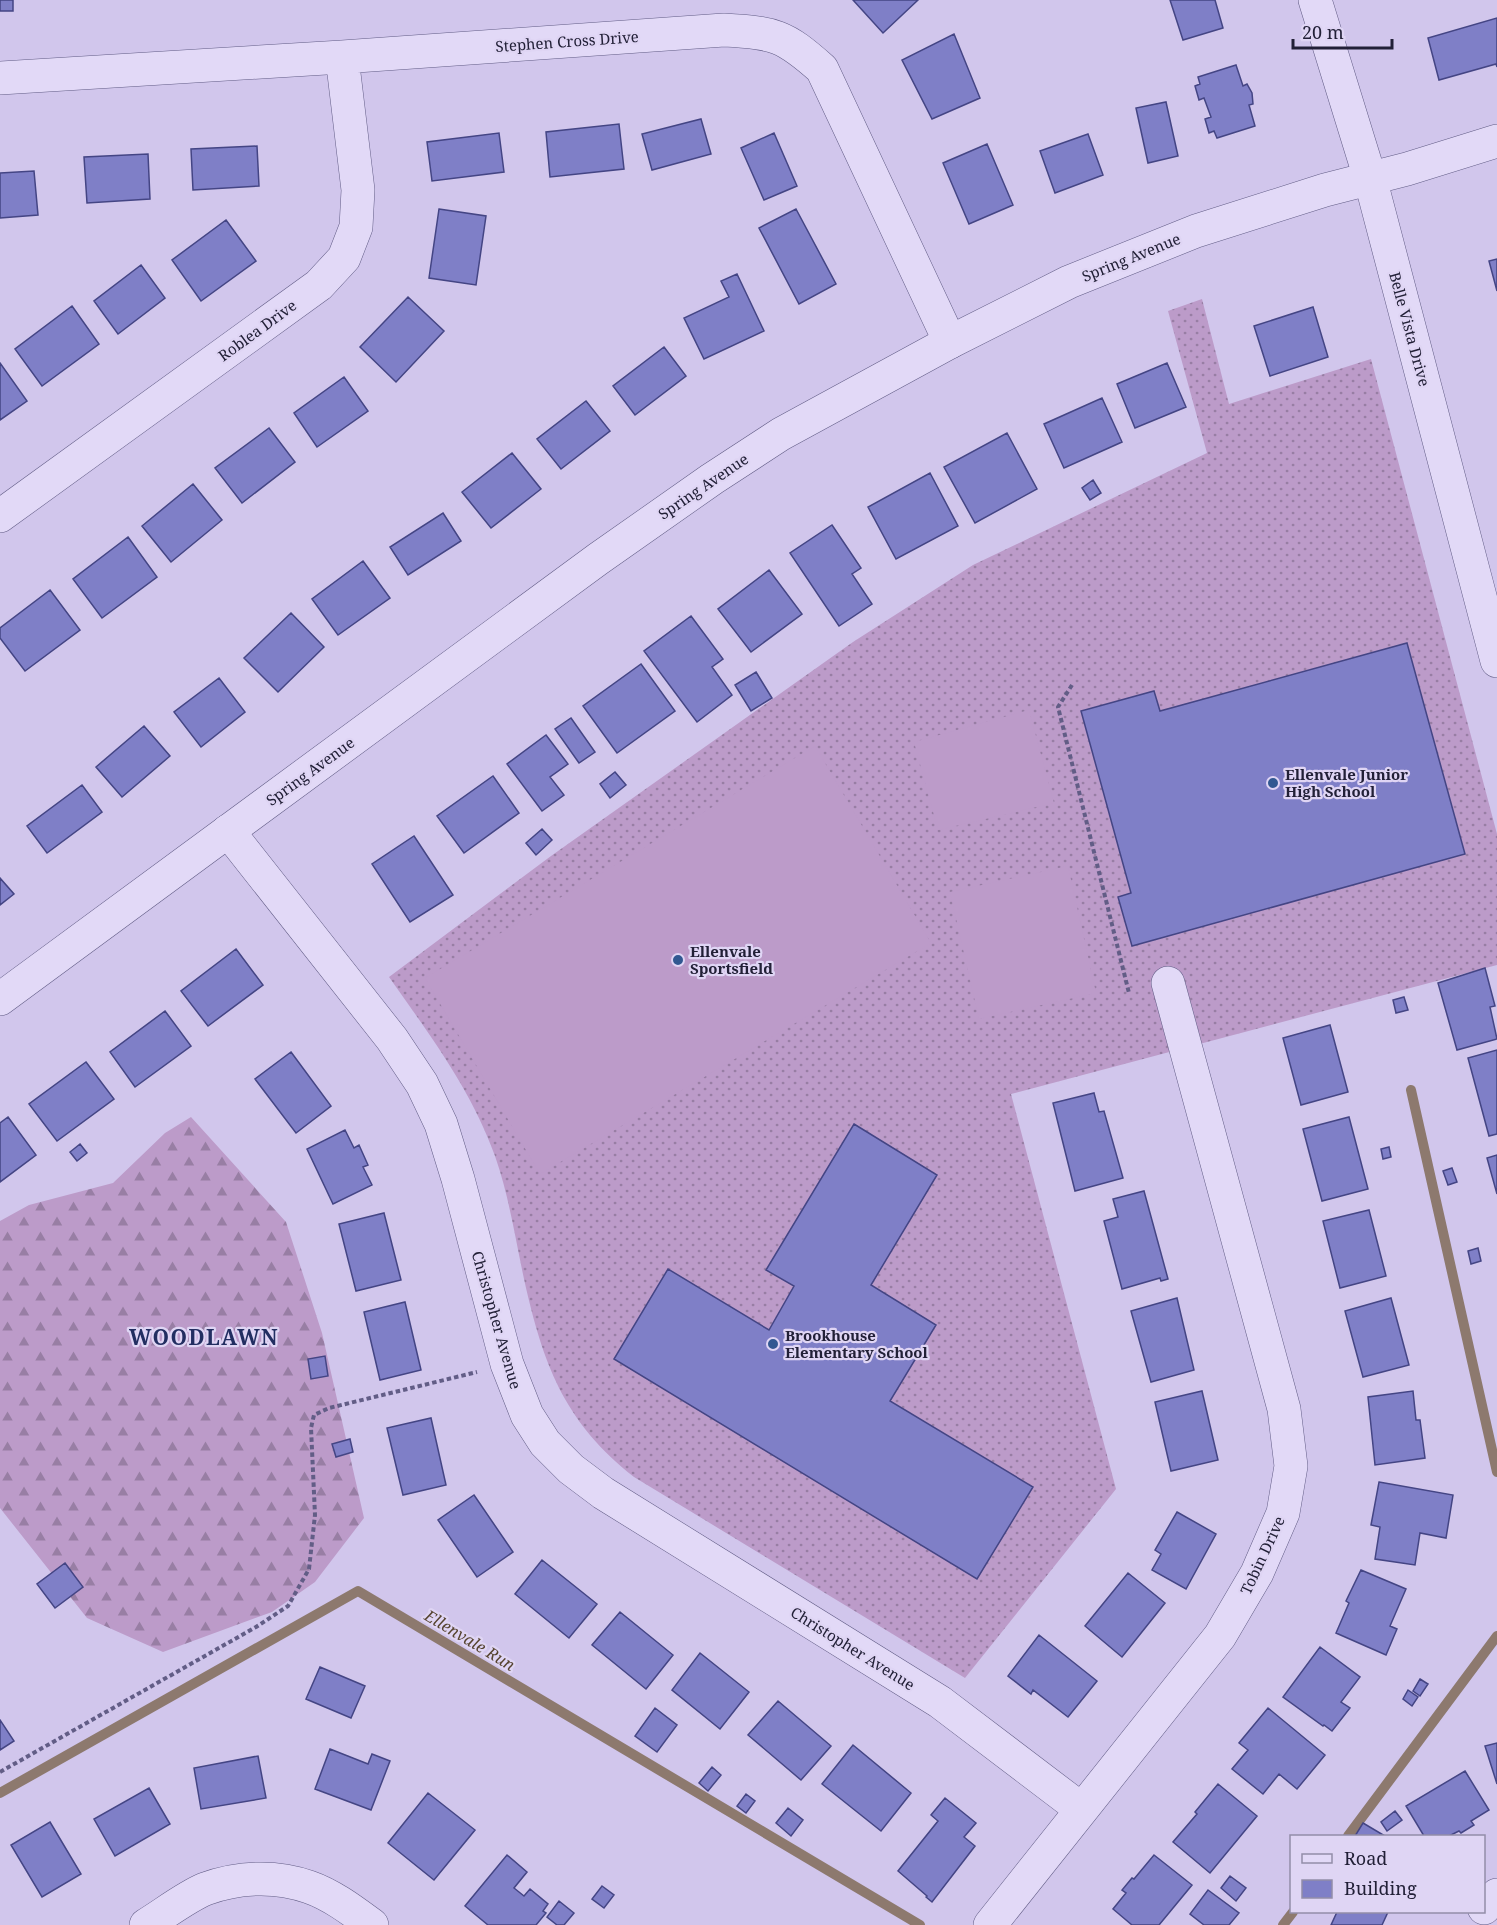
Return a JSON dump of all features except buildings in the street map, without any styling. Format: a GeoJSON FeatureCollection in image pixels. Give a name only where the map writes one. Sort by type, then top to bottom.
{"type":"FeatureCollection","features":[{"type":"Feature","properties":{"kind":"street","name":"Belle Vista Drive"},"geometry":{"type":"LineString","coordinates":[[1315,0],[1370,178],[1497,661]]}},
{"type":"Feature","properties":{"kind":"street","name":"Stephen Cross Drive"},"geometry":{"type":"LineString","coordinates":[[0,78],[724,30],[765,33],[787,41],[822,69],[950,342]]}},
{"type":"Feature","properties":{"kind":"street","name":"Roblea Drive"},"geometry":{"type":"LineString","coordinates":[[0,516],[319,285],[344,258],[356,227],[358,190],[342,57]]}},
{"type":"Feature","properties":{"kind":"street","name":"Spring Avenue"},"geometry":{"type":"LineString","coordinates":[[0,999],[598,560],[712,479],[781,434],[950,342],[1069,282],[1196,231],[1325,190],[1407,169],[1497,141]]}},
{"type":"Feature","properties":{"kind":"street","name":"Christopher Avenue"},"geometry":{"type":"LineString","coordinates":[[228,831],[392,1039],[422,1084],[441,1124],[458,1179],[507,1364],[527,1415],[545,1443],[571,1469],[603,1493],[940,1702],[1081,1809]]}},
{"type":"Feature","properties":{"kind":"street","name":"Tobin Drive"},"geometry":{"type":"LineString","coordinates":[[990,1925],[1220,1636],[1257,1573],[1283,1514],[1291,1466],[1284,1408],[1168,983]]}},
{"type":"Feature","properties":{"kind":"street"},"geometry":{"type":"LineString","coordinates":[[146,1925],[203,1890],[236,1880],[276,1880],[310,1887],[345,1906],[372,1925]]}},
{"type":"Feature","properties":{"kind":"street"},"geometry":{"type":"LineString","coordinates":[[1485,1907],[1497,1896]]}},
{"type":"Feature","properties":{"kind":"street"},"geometry":{"type":"LineString","coordinates":[[1469,1925],[1478,1913]]}},
{"type":"Feature","properties":{"kind":"path"},"geometry":{"type":"LineString","coordinates":[[1072,685],[1058,707],[1129,993]]}},
{"type":"Feature","properties":{"kind":"path"},"geometry":{"type":"LineString","coordinates":[[0,1772],[256,1627],[288,1606],[309,1569],[315,1515],[311,1428],[314,1415],[329,1408],[507,1364]]}},
{"type":"Feature","properties":{"kind":"green space"},"geometry":{"type":"Polygon","coordinates":[[[1202,299],[1229,404],[1371,359],[1497,834],[1497,965],[1011,1094],[1116,1489],[965,1678],[634,1477],[592,1437],[575,1416],[562,1393],[541,1345],[505,1189],[485,1131],[448,1063],[389,977],[551,856],[853,642],[973,565],[1207,453],[1168,311],[1202,299]]]}},
{"type":"Feature","properties":{"kind":"green space"},"geometry":{"type":"Polygon","coordinates":[[[1029,710],[1054,803],[938,830],[914,742],[1029,710]]]}},
{"type":"Feature","properties":{"kind":"green space","name":"Ellenvale Sportsfield"},"geometry":{"type":"Polygon","coordinates":[[[815,746],[931,943],[540,1174],[425,978],[815,746]]]}},
{"type":"Feature","properties":{"kind":"green space"},"geometry":{"type":"Polygon","coordinates":[[[1068,866],[1096,993],[979,1019],[950,892],[1068,866]]]}},
{"type":"Feature","properties":{"kind":"green space"},"geometry":{"type":"Polygon","coordinates":[[[191,1117],[286,1222],[322,1333],[364,1518],[315,1582],[272,1612],[163,1652],[87,1618],[0,1508],[0,1221],[29,1205],[113,1183],[165,1133],[191,1117]]]}},
{"type":"Feature","properties":{"kind":"waterway"},"geometry":{"type":"LineString","coordinates":[[1411,1090],[1497,1472]]}},
{"type":"Feature","properties":{"kind":"waterway","name":"Ellenvale Run"},"geometry":{"type":"LineString","coordinates":[[0,1793],[358,1591],[920,1925]]}},
{"type":"Feature","properties":{"kind":"waterway"},"geometry":{"type":"LineString","coordinates":[[1349,1835],[1497,1636]]}},
{"type":"Feature","properties":{"kind":"waterway"},"geometry":{"type":"LineString","coordinates":[[1283,1925],[1292,1913]]}},
{"type":"Feature","properties":{"kind":"place","name":"Ellenvale Junior High School"},"geometry":{"type":"Point","coordinates":[1273,783]}},
{"type":"Feature","properties":{"kind":"place","name":"Ellenvale Sportsfield"},"geometry":{"type":"Point","coordinates":[678,960]}},
{"type":"Feature","properties":{"kind":"place","name":"Brookhouse Elementary School"},"geometry":{"type":"Point","coordinates":[773,1344]}},
{"type":"Feature","properties":{"kind":"district","name":"WOODLAWN"},"geometry":{"type":"Point","coordinates":[204,1337]}}]}
